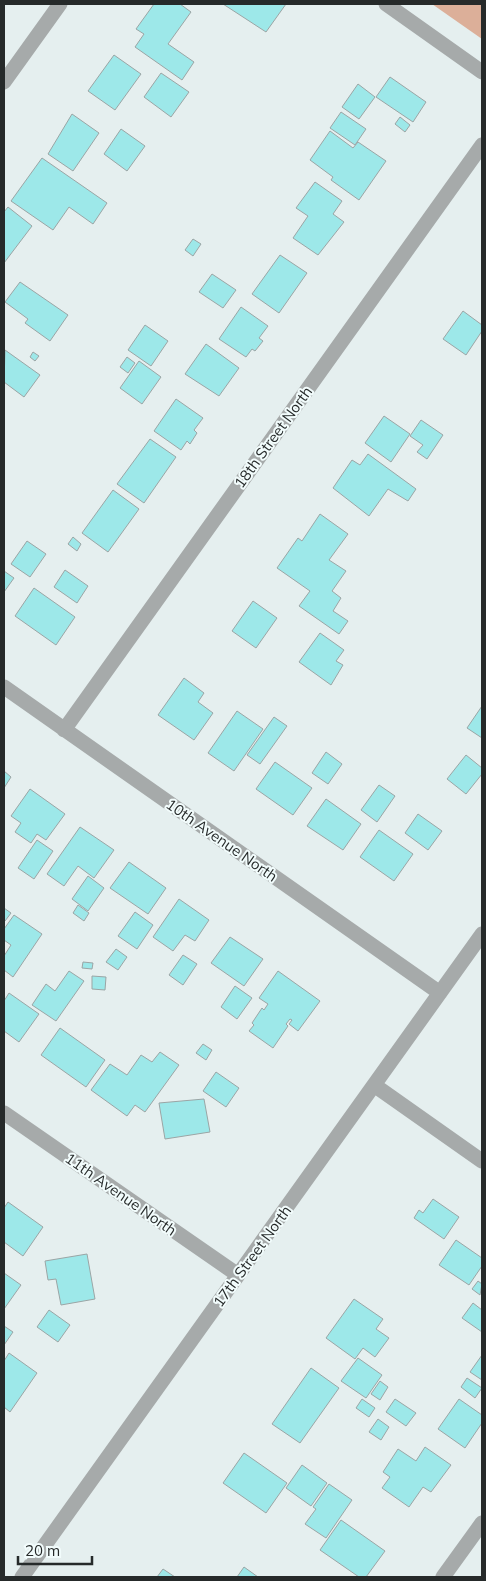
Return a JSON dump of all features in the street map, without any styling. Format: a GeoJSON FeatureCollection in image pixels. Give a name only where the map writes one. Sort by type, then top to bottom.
{"type":"FeatureCollection","features":[{"type":"Feature","properties":{"kind":"street"},"geometry":{"type":"LineString","coordinates":[[4,82],[60,4]]}},
{"type":"Feature","properties":{"kind":"street"},"geometry":{"type":"LineString","coordinates":[[386,4],[482,72]]}},
{"type":"Feature","properties":{"kind":"street","name":"18th Street North"},"geometry":{"type":"LineString","coordinates":[[64,730],[482,145]]}},
{"type":"Feature","properties":{"kind":"street","name":"10th Avenue North"},"geometry":{"type":"LineString","coordinates":[[4,687],[440,993]]}},
{"type":"Feature","properties":{"kind":"street","name":"17th Street North"},"geometry":{"type":"LineString","coordinates":[[22,1577],[482,934]]}},
{"type":"Feature","properties":{"kind":"street"},"geometry":{"type":"LineString","coordinates":[[374,1085],[482,1161]]}},
{"type":"Feature","properties":{"kind":"street","name":"11th Avenue North"},"geometry":{"type":"LineString","coordinates":[[4,1113],[238,1275]]}},
{"type":"Feature","properties":{"kind":"street"},"geometry":{"type":"LineString","coordinates":[[443,1577],[482,1523]]}},
{"type":"Feature","properties":{"kind":"shaded area"},"geometry":{"type":"Polygon","coordinates":[[[432,4],[482,4],[482,39],[432,4]]]}},
{"type":"Feature","properties":{"kind":"building"},"geometry":{"type":"Polygon","coordinates":[[[154,4],[180,4],[191,12],[168,44],[194,62],[182,80],[135,47],[144,34],[136,29],[154,4]]]}},
{"type":"Feature","properties":{"kind":"building"},"geometry":{"type":"Polygon","coordinates":[[[223,4],[286,4],[266,32],[223,4]]]}},
{"type":"Feature","properties":{"kind":"building"},"geometry":{"type":"Polygon","coordinates":[[[114,55],[141,74],[115,110],[88,91],[114,55]]]}},
{"type":"Feature","properties":{"kind":"building"},"geometry":{"type":"Polygon","coordinates":[[[161,73],[189,92],[171,117],[144,97],[161,73]]]}},
{"type":"Feature","properties":{"kind":"building"},"geometry":{"type":"Polygon","coordinates":[[[390,77],[426,102],[413,122],[376,97],[390,77]]]}},
{"type":"Feature","properties":{"kind":"building"},"geometry":{"type":"Polygon","coordinates":[[[358,84],[375,97],[359,119],[342,107],[358,84]]]}},
{"type":"Feature","properties":{"kind":"building"},"geometry":{"type":"Polygon","coordinates":[[[341,112],[366,129],[355,145],[330,128],[341,112]]]}},
{"type":"Feature","properties":{"kind":"building"},"geometry":{"type":"Polygon","coordinates":[[[72,114],[99,133],[73,171],[48,154],[72,114]]]}},
{"type":"Feature","properties":{"kind":"building"},"geometry":{"type":"Polygon","coordinates":[[[400,117],[410,125],[405,132],[395,124],[400,117]]]}},
{"type":"Feature","properties":{"kind":"building"},"geometry":{"type":"Polygon","coordinates":[[[121,129],[145,146],[127,171],[104,154],[121,129]]]}},
{"type":"Feature","properties":{"kind":"building"},"geometry":{"type":"Polygon","coordinates":[[[330,131],[353,148],[358,142],[386,161],[359,200],[331,180],[333,177],[310,160],[330,131]]]}},
{"type":"Feature","properties":{"kind":"building"},"geometry":{"type":"Polygon","coordinates":[[[42,158],[107,203],[93,224],[69,207],[53,230],[11,201],[42,158]]]}},
{"type":"Feature","properties":{"kind":"building"},"geometry":{"type":"Polygon","coordinates":[[[315,182],[342,201],[333,214],[344,222],[318,255],[293,238],[308,216],[296,208],[315,182]]]}},
{"type":"Feature","properties":{"kind":"building"},"geometry":{"type":"Polygon","coordinates":[[[8,207],[32,226],[4,263],[4,212],[8,207]]]}},
{"type":"Feature","properties":{"kind":"building"},"geometry":{"type":"Polygon","coordinates":[[[193,239],[201,244],[193,256],[185,250],[193,239]]]}},
{"type":"Feature","properties":{"kind":"building"},"geometry":{"type":"Polygon","coordinates":[[[280,255],[307,273],[279,313],[252,294],[280,255]]]}},
{"type":"Feature","properties":{"kind":"building"},"geometry":{"type":"Polygon","coordinates":[[[212,274],[236,290],[223,308],[199,292],[212,274]]]}},
{"type":"Feature","properties":{"kind":"building"},"geometry":{"type":"Polygon","coordinates":[[[20,282],[68,315],[50,341],[25,323],[28,319],[5,302],[20,282]]]}},
{"type":"Feature","properties":{"kind":"building"},"geometry":{"type":"Polygon","coordinates":[[[241,307],[268,326],[259,338],[263,341],[255,351],[252,349],[246,357],[219,339],[241,307]]]}},
{"type":"Feature","properties":{"kind":"building"},"geometry":{"type":"Polygon","coordinates":[[[463,311],[482,325],[482,331],[466,355],[443,339],[463,311]]]}},
{"type":"Feature","properties":{"kind":"building"},"geometry":{"type":"Polygon","coordinates":[[[145,325],[168,341],[151,366],[128,350],[145,325]]]}},
{"type":"Feature","properties":{"kind":"building"},"geometry":{"type":"Polygon","coordinates":[[[206,344],[239,368],[219,396],[185,374],[206,344]]]}},
{"type":"Feature","properties":{"kind":"building"},"geometry":{"type":"Polygon","coordinates":[[[5,350],[40,375],[24,397],[4,382],[5,350]]]}},
{"type":"Feature","properties":{"kind":"building"},"geometry":{"type":"Polygon","coordinates":[[[33,352],[39,356],[35,361],[30,357],[33,352]]]}},
{"type":"Feature","properties":{"kind":"building"},"geometry":{"type":"Polygon","coordinates":[[[127,357],[135,363],[128,373],[120,367],[127,357]]]}},
{"type":"Feature","properties":{"kind":"building"},"geometry":{"type":"Polygon","coordinates":[[[139,361],[161,377],[142,404],[120,388],[139,361]]]}},
{"type":"Feature","properties":{"kind":"building"},"geometry":{"type":"Polygon","coordinates":[[[176,399],[203,418],[194,430],[197,433],[190,444],[187,441],[181,450],[154,431],[176,399]]]}},
{"type":"Feature","properties":{"kind":"building"},"geometry":{"type":"Polygon","coordinates":[[[384,416],[410,434],[391,462],[365,443],[384,416]]]}},
{"type":"Feature","properties":{"kind":"building"},"geometry":{"type":"Polygon","coordinates":[[[421,420],[443,435],[427,459],[417,452],[423,445],[410,436],[421,420]]]}},
{"type":"Feature","properties":{"kind":"building"},"geometry":{"type":"Polygon","coordinates":[[[150,439],[176,457],[144,503],[117,484],[150,439]]]}},
{"type":"Feature","properties":{"kind":"building"},"geometry":{"type":"Polygon","coordinates":[[[368,454],[416,489],[408,501],[388,489],[369,516],[333,488],[352,460],[360,465],[368,454]]]}},
{"type":"Feature","properties":{"kind":"building"},"geometry":{"type":"Polygon","coordinates":[[[113,490],[139,509],[108,552],[82,533],[113,490]]]}},
{"type":"Feature","properties":{"kind":"building"},"geometry":{"type":"Polygon","coordinates":[[[320,514],[348,534],[329,560],[346,571],[332,591],[341,598],[333,611],[348,621],[339,634],[299,606],[310,591],[277,568],[298,538],[302,541],[320,514]]]}},
{"type":"Feature","properties":{"kind":"building"},"geometry":{"type":"Polygon","coordinates":[[[73,537],[81,544],[77,551],[68,544],[73,537]]]}},
{"type":"Feature","properties":{"kind":"building"},"geometry":{"type":"Polygon","coordinates":[[[27,541],[46,554],[30,577],[11,564],[27,541]]]}},
{"type":"Feature","properties":{"kind":"building"},"geometry":{"type":"Polygon","coordinates":[[[65,570],[88,586],[77,603],[54,587],[65,570]]]}},
{"type":"Feature","properties":{"kind":"building"},"geometry":{"type":"Polygon","coordinates":[[[4,571],[14,578],[4,592],[4,571]]]}},
{"type":"Feature","properties":{"kind":"building"},"geometry":{"type":"Polygon","coordinates":[[[34,588],[75,617],[56,645],[15,616],[34,588]]]}},
{"type":"Feature","properties":{"kind":"building"},"geometry":{"type":"Polygon","coordinates":[[[253,601],[277,618],[256,648],[232,631],[253,601]]]}},
{"type":"Feature","properties":{"kind":"building"},"geometry":{"type":"Polygon","coordinates":[[[320,633],[344,650],[336,661],[343,665],[331,685],[299,662],[320,633]]]}},
{"type":"Feature","properties":{"kind":"building"},"geometry":{"type":"Polygon","coordinates":[[[184,678],[204,693],[198,702],[213,713],[194,740],[158,715],[184,678]]]}},
{"type":"Feature","properties":{"kind":"building"},"geometry":{"type":"Polygon","coordinates":[[[482,706],[482,738],[467,728],[482,706]]]}},
{"type":"Feature","properties":{"kind":"building"},"geometry":{"type":"Polygon","coordinates":[[[237,711],[263,729],[234,771],[208,753],[237,711]]]}},
{"type":"Feature","properties":{"kind":"building"},"geometry":{"type":"Polygon","coordinates":[[[274,717],[287,726],[260,764],[247,755],[274,717]]]}},
{"type":"Feature","properties":{"kind":"building"},"geometry":{"type":"Polygon","coordinates":[[[326,752],[342,764],[328,784],[312,773],[326,752]]]}},
{"type":"Feature","properties":{"kind":"building"},"geometry":{"type":"Polygon","coordinates":[[[466,755],[482,768],[482,774],[466,794],[447,779],[466,755]]]}},
{"type":"Feature","properties":{"kind":"building"},"geometry":{"type":"Polygon","coordinates":[[[275,762],[312,788],[293,815],[256,789],[275,762]]]}},
{"type":"Feature","properties":{"kind":"building"},"geometry":{"type":"Polygon","coordinates":[[[4,771],[11,777],[4,788],[4,771]]]}},
{"type":"Feature","properties":{"kind":"building"},"geometry":{"type":"Polygon","coordinates":[[[379,785],[395,796],[377,822],[361,810],[379,785]]]}},
{"type":"Feature","properties":{"kind":"building"},"geometry":{"type":"Polygon","coordinates":[[[30,789],[65,814],[46,840],[37,834],[31,843],[15,832],[21,823],[11,816],[30,789]]]}},
{"type":"Feature","properties":{"kind":"building"},"geometry":{"type":"Polygon","coordinates":[[[326,799],[361,824],[343,850],[307,826],[326,799]]]}},
{"type":"Feature","properties":{"kind":"building"},"geometry":{"type":"Polygon","coordinates":[[[418,814],[442,831],[428,850],[405,833],[418,814]]]}},
{"type":"Feature","properties":{"kind":"building"},"geometry":{"type":"Polygon","coordinates":[[[80,827],[114,850],[94,878],[78,866],[64,886],[47,874],[80,827]]]}},
{"type":"Feature","properties":{"kind":"building"},"geometry":{"type":"Polygon","coordinates":[[[379,830],[413,854],[394,881],[360,857],[379,830]]]}},
{"type":"Feature","properties":{"kind":"building"},"geometry":{"type":"Polygon","coordinates":[[[37,840],[53,851],[34,879],[18,868],[37,840]]]}},
{"type":"Feature","properties":{"kind":"building"},"geometry":{"type":"Polygon","coordinates":[[[129,862],[166,888],[148,914],[110,888],[129,862]]]}},
{"type":"Feature","properties":{"kind":"building"},"geometry":{"type":"Polygon","coordinates":[[[88,876],[104,888],[88,911],[72,899],[88,876]]]}},
{"type":"Feature","properties":{"kind":"building"},"geometry":{"type":"Polygon","coordinates":[[[179,899],[209,920],[195,941],[185,935],[173,951],[153,937],[179,899]]]}},
{"type":"Feature","properties":{"kind":"building"},"geometry":{"type":"Polygon","coordinates":[[[78,905],[89,913],[84,921],[73,913],[78,905]]]}},
{"type":"Feature","properties":{"kind":"building"},"geometry":{"type":"Polygon","coordinates":[[[4,908],[11,913],[5,921],[4,920],[4,908]]]}},
{"type":"Feature","properties":{"kind":"building"},"geometry":{"type":"Polygon","coordinates":[[[135,912],[153,925],[137,949],[118,936],[135,912]]]}},
{"type":"Feature","properties":{"kind":"building"},"geometry":{"type":"Polygon","coordinates":[[[14,915],[42,934],[13,977],[4,970],[4,956],[11,945],[4,940],[4,929],[14,915]]]}},
{"type":"Feature","properties":{"kind":"building"},"geometry":{"type":"Polygon","coordinates":[[[230,937],[263,959],[244,986],[211,963],[230,937]]]}},
{"type":"Feature","properties":{"kind":"building"},"geometry":{"type":"Polygon","coordinates":[[[116,949],[127,957],[118,970],[106,962],[116,949]]]}},
{"type":"Feature","properties":{"kind":"building"},"geometry":{"type":"Polygon","coordinates":[[[183,955],[197,964],[183,985],[169,975],[183,955]]]}},
{"type":"Feature","properties":{"kind":"building"},"geometry":{"type":"Polygon","coordinates":[[[83,962],[93,963],[92,969],[82,968],[83,962]]]}},
{"type":"Feature","properties":{"kind":"building"},"geometry":{"type":"Polygon","coordinates":[[[69,971],[84,981],[56,1021],[32,1005],[46,984],[55,991],[69,971]]]}},
{"type":"Feature","properties":{"kind":"building"},"geometry":{"type":"Polygon","coordinates":[[[278,971],[320,1001],[298,1031],[289,1024],[292,1020],[290,1019],[286,1024],[288,1026],[273,1048],[249,1031],[262,1008],[264,1010],[268,1004],[259,998],[278,971]]]}},
{"type":"Feature","properties":{"kind":"building"},"geometry":{"type":"Polygon","coordinates":[[[92,976],[106,977],[105,990],[92,989],[92,976]]]}},
{"type":"Feature","properties":{"kind":"building"},"geometry":{"type":"Polygon","coordinates":[[[235,986],[252,998],[237,1019],[221,1007],[235,986]]]}},
{"type":"Feature","properties":{"kind":"building"},"geometry":{"type":"Polygon","coordinates":[[[9,993],[39,1014],[19,1042],[4,1031],[4,1001],[9,993]]]}},
{"type":"Feature","properties":{"kind":"building"},"geometry":{"type":"Polygon","coordinates":[[[60,1028],[105,1060],[86,1087],[41,1055],[60,1028]]]}},
{"type":"Feature","properties":{"kind":"building"},"geometry":{"type":"Polygon","coordinates":[[[203,1044],[212,1050],[206,1060],[196,1053],[203,1044]]]}},
{"type":"Feature","properties":{"kind":"building"},"geometry":{"type":"Polygon","coordinates":[[[160,1052],[179,1065],[145,1112],[135,1105],[127,1116],[91,1090],[110,1064],[127,1075],[141,1055],[152,1062],[160,1052]]]}},
{"type":"Feature","properties":{"kind":"building"},"geometry":{"type":"Polygon","coordinates":[[[216,1072],[239,1088],[226,1107],[203,1091],[216,1072]]]}},
{"type":"Feature","properties":{"kind":"building"},"geometry":{"type":"Polygon","coordinates":[[[204,1099],[210,1132],[165,1139],[159,1103],[204,1099]]]}},
{"type":"Feature","properties":{"kind":"building"},"geometry":{"type":"Polygon","coordinates":[[[433,1199],[459,1217],[444,1239],[414,1218],[419,1210],[423,1213],[433,1199]]]}},
{"type":"Feature","properties":{"kind":"building"},"geometry":{"type":"Polygon","coordinates":[[[8,1202],[43,1227],[23,1256],[4,1242],[4,1208],[8,1202]]]}},
{"type":"Feature","properties":{"kind":"building"},"geometry":{"type":"Polygon","coordinates":[[[456,1240],[482,1258],[482,1266],[469,1285],[439,1265],[456,1240]]]}},
{"type":"Feature","properties":{"kind":"building"},"geometry":{"type":"Polygon","coordinates":[[[87,1254],[95,1299],[61,1305],[56,1279],[48,1280],[45,1261],[87,1254]]]}},
{"type":"Feature","properties":{"kind":"building"},"geometry":{"type":"Polygon","coordinates":[[[4,1273],[21,1285],[4,1309],[4,1273]]]}},
{"type":"Feature","properties":{"kind":"building"},"geometry":{"type":"Polygon","coordinates":[[[478,1281],[482,1284],[480,1295],[472,1289],[478,1281]]]}},
{"type":"Feature","properties":{"kind":"building"},"geometry":{"type":"Polygon","coordinates":[[[354,1299],[383,1319],[376,1329],[389,1338],[375,1357],[363,1348],[355,1359],[326,1338],[354,1299]]]}},
{"type":"Feature","properties":{"kind":"building"},"geometry":{"type":"Polygon","coordinates":[[[473,1303],[482,1310],[482,1332],[462,1318],[473,1303]]]}},
{"type":"Feature","properties":{"kind":"building"},"geometry":{"type":"Polygon","coordinates":[[[49,1310],[70,1325],[58,1342],[37,1327],[49,1310]]]}},
{"type":"Feature","properties":{"kind":"building"},"geometry":{"type":"Polygon","coordinates":[[[4,1326],[13,1332],[4,1345],[4,1326]]]}},
{"type":"Feature","properties":{"kind":"building"},"geometry":{"type":"Polygon","coordinates":[[[9,1353],[37,1373],[10,1412],[4,1407],[4,1361],[9,1353]]]}},
{"type":"Feature","properties":{"kind":"building"},"geometry":{"type":"Polygon","coordinates":[[[482,1355],[482,1380],[470,1372],[482,1355]]]}},
{"type":"Feature","properties":{"kind":"building"},"geometry":{"type":"Polygon","coordinates":[[[358,1358],[382,1375],[366,1398],[341,1381],[358,1358]]]}},
{"type":"Feature","properties":{"kind":"building"},"geometry":{"type":"Polygon","coordinates":[[[311,1368],[339,1388],[300,1443],[272,1424],[311,1368]]]}},
{"type":"Feature","properties":{"kind":"building"},"geometry":{"type":"Polygon","coordinates":[[[467,1378],[482,1388],[475,1398],[461,1387],[467,1378]]]}},
{"type":"Feature","properties":{"kind":"building"},"geometry":{"type":"Polygon","coordinates":[[[380,1381],[388,1387],[380,1400],[371,1394],[380,1381]]]}},
{"type":"Feature","properties":{"kind":"building"},"geometry":{"type":"Polygon","coordinates":[[[362,1399],[375,1408],[369,1417],[356,1408],[362,1399]]]}},
{"type":"Feature","properties":{"kind":"building"},"geometry":{"type":"Polygon","coordinates":[[[395,1399],[416,1413],[406,1426],[386,1412],[395,1399]]]}},
{"type":"Feature","properties":{"kind":"building"},"geometry":{"type":"Polygon","coordinates":[[[459,1399],[482,1415],[482,1423],[465,1448],[438,1429],[459,1399]]]}},
{"type":"Feature","properties":{"kind":"building"},"geometry":{"type":"Polygon","coordinates":[[[378,1419],[389,1427],[381,1440],[369,1432],[378,1419]]]}},
{"type":"Feature","properties":{"kind":"building"},"geometry":{"type":"Polygon","coordinates":[[[425,1447],[451,1465],[431,1492],[423,1487],[409,1507],[382,1488],[390,1477],[383,1472],[398,1449],[416,1461],[425,1447]]]}},
{"type":"Feature","properties":{"kind":"building"},"geometry":{"type":"Polygon","coordinates":[[[244,1453],[287,1483],[266,1513],[223,1483],[244,1453]]]}},
{"type":"Feature","properties":{"kind":"building"},"geometry":{"type":"Polygon","coordinates":[[[302,1465],[327,1483],[311,1506],[286,1488],[302,1465]]]}},
{"type":"Feature","properties":{"kind":"building"},"geometry":{"type":"Polygon","coordinates":[[[329,1484],[352,1500],[326,1538],[305,1524],[316,1509],[313,1507],[329,1484]]]}},
{"type":"Feature","properties":{"kind":"building"},"geometry":{"type":"Polygon","coordinates":[[[341,1520],[385,1551],[366,1577],[359,1577],[320,1550],[341,1520]]]}},
{"type":"Feature","properties":{"kind":"building"},"geometry":{"type":"Polygon","coordinates":[[[244,1567],[258,1577],[237,1577],[244,1567]]]}},
{"type":"Feature","properties":{"kind":"building"},"geometry":{"type":"Polygon","coordinates":[[[163,1569],[175,1577],[157,1577],[163,1569]]]}}]}
